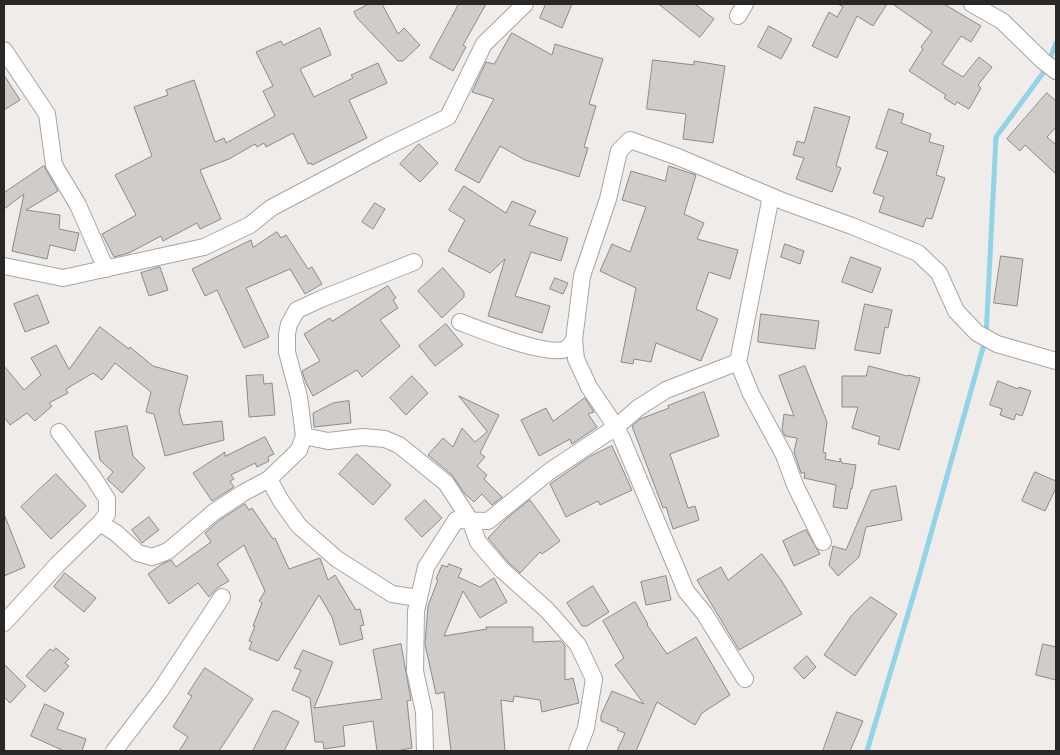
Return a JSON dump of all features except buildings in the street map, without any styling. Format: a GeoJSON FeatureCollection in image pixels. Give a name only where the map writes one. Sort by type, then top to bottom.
{"type":"FeatureCollection","features":[{"type":"Feature","properties":{"kind":"street"},"geometry":{"type":"LineString","coordinates":[[4,266],[63,278],[204,247],[250,225],[271,208],[386,147],[448,117],[484,44],[524,4]]}},
{"type":"Feature","properties":{"kind":"street"},"geometry":{"type":"LineString","coordinates":[[972,4],[1002,21],[1050,66]]}},
{"type":"Feature","properties":{"kind":"street"},"geometry":{"type":"LineString","coordinates":[[4,50],[47,114],[54,164],[78,205],[106,269]]}},
{"type":"Feature","properties":{"kind":"street"},"geometry":{"type":"LineString","coordinates":[[745,679],[704,613],[686,591],[616,427],[589,387],[576,359],[574,340],[582,276],[608,199],[618,151],[630,140],[678,157],[771,196],[918,253],[939,273],[956,311],[977,333],[997,344],[1056,361]]}},
{"type":"Feature","properties":{"kind":"street"},"geometry":{"type":"LineString","coordinates":[[771,196],[738,362],[751,394],[784,455],[795,485],[823,542]]}},
{"type":"Feature","properties":{"kind":"street"},"geometry":{"type":"LineString","coordinates":[[100,524],[116,533],[138,553],[152,557],[168,551],[221,508],[269,479],[299,450],[304,436],[299,397],[287,352],[286,334],[288,324],[298,310],[414,262]]}},
{"type":"Feature","properties":{"kind":"street"},"geometry":{"type":"LineString","coordinates":[[460,322],[551,350],[566,348],[574,340]]}},
{"type":"Feature","properties":{"kind":"street"},"geometry":{"type":"LineString","coordinates":[[425,751],[424,712],[415,671],[416,612],[426,568],[456,520],[488,521],[550,471],[616,427],[638,408],[666,390],[738,362]]}},
{"type":"Feature","properties":{"kind":"street"},"geometry":{"type":"LineString","coordinates":[[4,623],[57,565],[100,524],[107,514],[107,498],[59,432]]}},
{"type":"Feature","properties":{"kind":"street"},"geometry":{"type":"LineString","coordinates":[[304,436],[328,441],[363,437],[385,439],[399,445],[446,483],[470,520],[478,542],[501,569],[547,610],[578,645],[594,679],[586,728],[577,751]]}},
{"type":"Feature","properties":{"kind":"street"},"geometry":{"type":"LineString","coordinates":[[269,479],[298,526],[337,559],[392,594],[418,598]]}},
{"type":"Feature","properties":{"kind":"street"},"geometry":{"type":"LineString","coordinates":[[114,751],[160,691],[222,597]]}},
{"type":"Feature","properties":{"kind":"waterway"},"geometry":{"type":"LineString","coordinates":[[867,751],[916,587],[986,337],[996,137],[1046,69],[1056,43]]}}]}
